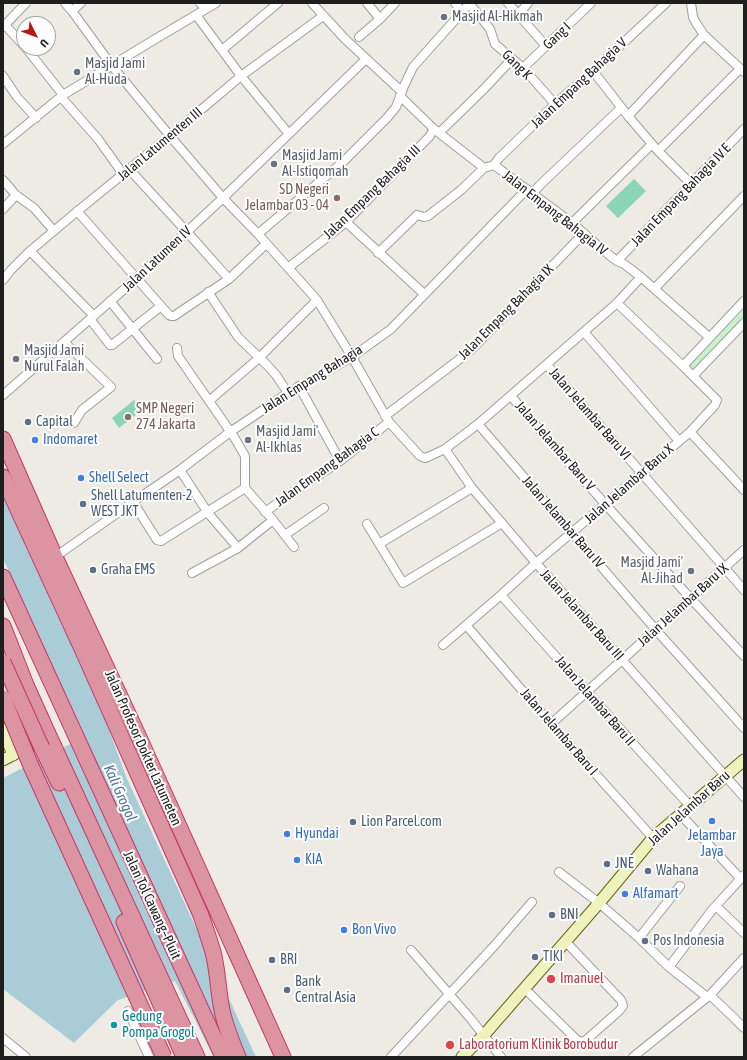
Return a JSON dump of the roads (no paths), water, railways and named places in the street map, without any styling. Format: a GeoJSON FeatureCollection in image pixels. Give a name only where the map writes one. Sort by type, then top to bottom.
{"type":"FeatureCollection","features":[{"type":"Feature","properties":{"kind":"highway","name":"Jalan Profesor Dokter Latumeten"},"geometry":{"type":"LineString","coordinates":[[3,439],[55,557],[137,733],[283,1057]]}},
{"type":"Feature","properties":{"kind":"highway"},"geometry":{"type":"LineString","coordinates":[[3,477],[83,651],[200,913],[213,952],[222,1010],[238,1057]]}},
{"type":"Feature","properties":{"kind":"highway","name":"Jalan Tol Cawang–Pluit"},"geometry":{"type":"LineString","coordinates":[[3,577],[223,1057]]}},
{"type":"Feature","properties":{"kind":"highway"},"geometry":{"type":"LineString","coordinates":[[3,626],[26,685],[50,739],[197,1057]]}},
{"type":"Feature","properties":{"kind":"highway"},"geometry":{"type":"LineString","coordinates":[[3,662],[119,910],[184,1057]]}},
{"type":"Feature","properties":{"kind":"highway"},"geometry":{"type":"LineString","coordinates":[[3,698],[31,766],[164,1057]]}},
{"type":"Feature","properties":{"kind":"street"},"geometry":{"type":"LineString","coordinates":[[16,38],[4,26],[26,3]]}},
{"type":"Feature","properties":{"kind":"street"},"geometry":{"type":"LineString","coordinates":[[65,3],[112,66],[170,136],[223,198],[258,234],[317,300],[352,357],[387,419],[420,456],[428,458],[445,449],[478,424],[617,303],[641,277]]}},
{"type":"Feature","properties":{"kind":"street"},"geometry":{"type":"LineString","coordinates":[[72,11],[81,3]]}},
{"type":"Feature","properties":{"kind":"street"},"geometry":{"type":"LineString","coordinates":[[3,144],[62,96],[196,15],[203,6],[216,3]]}},
{"type":"Feature","properties":{"kind":"street"},"geometry":{"type":"LineString","coordinates":[[222,50],[278,3]]}},
{"type":"Feature","properties":{"kind":"street","name":"Jalan Empang Bahagia IV"},"geometry":{"type":"LineString","coordinates":[[312,3],[437,131],[484,168],[494,165],[530,191],[572,223],[617,261],[624,264],[655,288],[709,337]]}},
{"type":"Feature","properties":{"kind":"street"},"geometry":{"type":"LineString","coordinates":[[367,3],[380,19]]}},
{"type":"Feature","properties":{"kind":"street"},"geometry":{"type":"LineString","coordinates":[[359,37],[380,19],[395,3]]}},
{"type":"Feature","properties":{"kind":"street"},"geometry":{"type":"LineString","coordinates":[[455,3],[462,12]]}},
{"type":"Feature","properties":{"kind":"street"},"geometry":{"type":"LineString","coordinates":[[258,234],[344,161],[387,118],[396,106],[413,67],[470,3]]}},
{"type":"Feature","properties":{"kind":"street","name":"Gang K"},"geometry":{"type":"LineString","coordinates":[[470,3],[492,32],[496,44],[523,68],[555,104]]}},
{"type":"Feature","properties":{"kind":"street"},"geometry":{"type":"LineString","coordinates":[[508,3],[546,46]]}},
{"type":"Feature","properties":{"kind":"street"},"geometry":{"type":"LineString","coordinates":[[518,15],[528,3]]}},
{"type":"Feature","properties":{"kind":"street","name":"Gang I"},"geometry":{"type":"LineString","coordinates":[[523,68],[591,3]]}},
{"type":"Feature","properties":{"kind":"street","name":"Jalan Empang Bahagia V"},"geometry":{"type":"LineString","coordinates":[[494,165],[555,104],[666,3]]}},
{"type":"Feature","properties":{"kind":"street"},"geometry":{"type":"LineString","coordinates":[[658,151],[742,70],[704,35],[693,17],[691,3]]}},
{"type":"Feature","properties":{"kind":"street"},"geometry":{"type":"LineString","coordinates":[[196,15],[241,76],[289,134]]}},
{"type":"Feature","properties":{"kind":"street","name":"Jalan Latumenten III"},"geometry":{"type":"LineString","coordinates":[[3,280],[30,251],[54,230],[241,76],[324,16]]}},
{"type":"Feature","properties":{"kind":"street"},"geometry":{"type":"LineString","coordinates":[[628,116],[704,35]]}},
{"type":"Feature","properties":{"kind":"street"},"geometry":{"type":"LineString","coordinates":[[32,56],[62,96],[126,172],[187,232],[229,279]]}},
{"type":"Feature","properties":{"kind":"street","name":"Jalan Empang Bahagia III"},"geometry":{"type":"LineString","coordinates":[[288,268],[346,222],[429,137],[483,90],[512,59]]}},
{"type":"Feature","properties":{"kind":"street","name":"Jalan Latumen IV"},"geometry":{"type":"LineString","coordinates":[[3,395],[110,302],[187,232],[366,60]]}},
{"type":"Feature","properties":{"kind":"street"},"geometry":{"type":"LineString","coordinates":[[593,71],[621,108],[658,151],[690,184]]}},
{"type":"Feature","properties":{"kind":"street"},"geometry":{"type":"LineString","coordinates":[[3,76],[17,97],[36,118]]}},
{"type":"Feature","properties":{"kind":"street","name":"Jalan Empang Bahagia"},"geometry":{"type":"LineString","coordinates":[[55,557],[180,470],[230,432],[299,386],[352,357],[390,329],[530,191],[540,185],[621,108]]}},
{"type":"Feature","properties":{"kind":"street","name":"Jalan Empang Bahagia IV E"},"geometry":{"type":"LineString","coordinates":[[617,261],[744,129]]}},
{"type":"Feature","properties":{"kind":"street"},"geometry":{"type":"LineString","coordinates":[[572,223],[652,144]]}},
{"type":"Feature","properties":{"kind":"street"},"geometry":{"type":"LineString","coordinates":[[378,252],[418,215],[424,217],[428,216],[461,190],[484,168]]}},
{"type":"Feature","properties":{"kind":"street"},"geometry":{"type":"LineString","coordinates":[[3,180],[16,196],[34,208],[54,230]]}},
{"type":"Feature","properties":{"kind":"street"},"geometry":{"type":"LineString","coordinates":[[3,209],[16,196]]}},
{"type":"Feature","properties":{"kind":"street"},"geometry":{"type":"LineString","coordinates":[[655,288],[744,196]]}},
{"type":"Feature","properties":{"kind":"street"},"geometry":{"type":"LineString","coordinates":[[77,211],[169,315],[174,316],[229,279],[266,244]]}},
{"type":"Feature","properties":{"kind":"street"},"geometry":{"type":"LineString","coordinates":[[346,222],[424,294]]}},
{"type":"Feature","properties":{"kind":"street","name":"Jalan Empang Bahagia IX"},"geometry":{"type":"LineString","coordinates":[[387,419],[473,348],[584,233]]}},
{"type":"Feature","properties":{"kind":"street"},"geometry":{"type":"LineString","coordinates":[[30,251],[92,317],[111,346],[161,306]]}},
{"type":"Feature","properties":{"kind":"street"},"geometry":{"type":"LineString","coordinates":[[208,292],[238,337],[276,375],[288,393]]}},
{"type":"Feature","properties":{"kind":"street"},"geometry":{"type":"LineString","coordinates":[[209,401],[260,358],[317,300]]}},
{"type":"Feature","properties":{"kind":"street"},"geometry":{"type":"LineString","coordinates":[[683,366],[744,301]]}},
{"type":"Feature","properties":{"kind":"street"},"geometry":{"type":"LineString","coordinates":[[110,302],[157,359]]}},
{"type":"Feature","properties":{"kind":"street"},"geometry":{"type":"LineString","coordinates":[[617,303],[693,376],[744,323]]}},
{"type":"Feature","properties":{"kind":"street"},"geometry":{"type":"LineString","coordinates":[[584,332],[679,441]]}},
{"type":"Feature","properties":{"kind":"street"},"geometry":{"type":"LineString","coordinates":[[64,342],[111,387],[82,410],[74,423]]}},
{"type":"Feature","properties":{"kind":"street"},"geometry":{"type":"LineString","coordinates":[[177,350],[178,356],[234,437],[245,456],[245,488],[294,547]]}},
{"type":"Feature","properties":{"kind":"street","name":"Jalan Jelambar Baru VI"},"geometry":{"type":"LineString","coordinates":[[547,365],[744,590]]}},
{"type":"Feature","properties":{"kind":"street","name":"Jalan Jelambar Baru X"},"geometry":{"type":"LineString","coordinates":[[443,645],[536,563],[690,432],[715,405],[716,400],[693,376]]}},
{"type":"Feature","properties":{"kind":"street"},"geometry":{"type":"LineString","coordinates":[[299,386],[340,461]]}},
{"type":"Feature","properties":{"kind":"street","name":"Jalan Jelambar Baru V"},"geometry":{"type":"LineString","coordinates":[[511,396],[690,599],[744,656]]}},
{"type":"Feature","properties":{"kind":"street","name":"Jalan Empang Bahagia C"},"geometry":{"type":"LineString","coordinates":[[265,512],[340,461],[387,419]]}},
{"type":"Feature","properties":{"kind":"street","name":"Jalan Jelambar Baru IV"},"geometry":{"type":"LineString","coordinates":[[478,424],[656,630],[744,728]]}},
{"type":"Feature","properties":{"kind":"street"},"geometry":{"type":"LineString","coordinates":[[690,432],[744,490]]}},
{"type":"Feature","properties":{"kind":"street","name":"Jalan Jelambar Baru III"},"geometry":{"type":"LineString","coordinates":[[445,449],[472,488],[536,563],[744,797]]}},
{"type":"Feature","properties":{"kind":"street"},"geometry":{"type":"LineString","coordinates":[[180,470],[208,512],[238,548]]}},
{"type":"Feature","properties":{"kind":"street"},"geometry":{"type":"LineString","coordinates":[[133,502],[157,540],[160,541],[245,488]]}},
{"type":"Feature","properties":{"kind":"street"},"geometry":{"type":"LineString","coordinates":[[379,544],[472,488]]}},
{"type":"Feature","properties":{"kind":"street"},"geometry":{"type":"LineString","coordinates":[[285,535],[324,508]]}},
{"type":"Feature","properties":{"kind":"street"},"geometry":{"type":"LineString","coordinates":[[192,573],[238,548],[272,520]]}},
{"type":"Feature","properties":{"kind":"street"},"geometry":{"type":"LineString","coordinates":[[367,524],[403,583],[502,523]]}},
{"type":"Feature","properties":{"kind":"street","name":"Jalan Jelambar Baru IX"},"geometry":{"type":"LineString","coordinates":[[551,724],[744,550]]}},
{"type":"Feature","properties":{"kind":"street","name":"Jalan Jelambar Baru II"},"geometry":{"type":"LineString","coordinates":[[501,595],[690,806]]}},
{"type":"Feature","properties":{"kind":"street","name":"Jalan Jelambar Baru I"},"geometry":{"type":"LineString","coordinates":[[466,625],[551,724],[653,838]]}},
{"type":"Feature","properties":{"kind":"street"},"geometry":{"type":"LineString","coordinates":[[3,729],[14,755]]}},
{"type":"Feature","properties":{"kind":"street"},"geometry":{"type":"LineString","coordinates":[[3,760],[50,739]]}},
{"type":"Feature","properties":{"kind":"street","name":"Jalan Jelambar Baru"},"geometry":{"type":"LineString","coordinates":[[462,1057],[565,942],[653,838],[744,760]]}},
{"type":"Feature","properties":{"kind":"street"},"geometry":{"type":"LineString","coordinates":[[669,967],[716,906],[742,877],[680,814]]}},
{"type":"Feature","properties":{"kind":"street"},"geometry":{"type":"LineString","coordinates":[[558,872],[599,903],[640,938],[669,967],[709,996],[744,1028]]}},
{"type":"Feature","properties":{"kind":"street"},"geometry":{"type":"LineString","coordinates":[[640,938],[680,886]]}},
{"type":"Feature","properties":{"kind":"street"},"geometry":{"type":"LineString","coordinates":[[391,1057],[532,902]]}},
{"type":"Feature","properties":{"kind":"street"},"geometry":{"type":"LineString","coordinates":[[716,906],[744,933]]}},
{"type":"Feature","properties":{"kind":"street"},"geometry":{"type":"LineString","coordinates":[[524,988],[576,1040],[581,1042],[585,1041],[619,1012],[623,1006],[622,1000],[565,942]]}},
{"type":"Feature","properties":{"kind":"street"},"geometry":{"type":"LineString","coordinates":[[410,950],[484,1034],[501,1057]]}},
{"type":"Feature","properties":{"kind":"street"},"geometry":{"type":"LineString","coordinates":[[633,1057],[709,996],[744,958]]}},
{"type":"Feature","properties":{"kind":"street"},"geometry":{"type":"LineString","coordinates":[[128,1011],[149,1057]]}},
{"type":"Feature","properties":{"kind":"street"},"geometry":{"type":"LineString","coordinates":[[3,1038],[26,1057]]}},
{"type":"Feature","properties":{"kind":"water","name":"Kali Grogol"},"geometry":{"type":"Polygon","coordinates":[[[3,489],[108,727],[127,779],[256,1057],[214,1057],[175,981],[118,1000],[74,1043],[3,989],[3,778],[82,738],[3,558],[3,489]]]}},
{"type":"Feature","properties":{"kind":"place","name":"Masjid Al-Hikmah"},"geometry":{"type":"Point","coordinates":[444,17]}},
{"type":"Feature","properties":{"kind":"place","name":"Masjid Jami Al-Huda"},"geometry":{"type":"Point","coordinates":[77,72]}},
{"type":"Feature","properties":{"kind":"place","name":"Masjid Jami Al-Istiqomah"},"geometry":{"type":"Point","coordinates":[274,164]}},
{"type":"Feature","properties":{"kind":"place","name":"SD Negeri Jelambar 03 - 04"},"geometry":{"type":"Point","coordinates":[337,198]}},
{"type":"Feature","properties":{"kind":"place","name":"Masjid Jami Nurul Falah"},"geometry":{"type":"Point","coordinates":[16,359]}},
{"type":"Feature","properties":{"kind":"place","name":"SMP Negeri 274 Jakarta"},"geometry":{"type":"Point","coordinates":[128,417]}},
{"type":"Feature","properties":{"kind":"place","name":"Capital"},"geometry":{"type":"Point","coordinates":[28,422]}},
{"type":"Feature","properties":{"kind":"place","name":"Indomaret"},"geometry":{"type":"Point","coordinates":[35,440]}},
{"type":"Feature","properties":{"kind":"place","name":"Masjid Jami' Al-Ikhlas"},"geometry":{"type":"Point","coordinates":[248,440]}},
{"type":"Feature","properties":{"kind":"place","name":"Shell Select"},"geometry":{"type":"Point","coordinates":[81,478]}},
{"type":"Feature","properties":{"kind":"place","name":"Shell Latumenten-2 WEST JKT"},"geometry":{"type":"Point","coordinates":[83,504]}},
{"type":"Feature","properties":{"kind":"place","name":"Graha EMS"},"geometry":{"type":"Point","coordinates":[93,570]}},
{"type":"Feature","properties":{"kind":"place","name":"Masjid Jami' Al-Jihad"},"geometry":{"type":"Point","coordinates":[691,571]}},
{"type":"Feature","properties":{"kind":"place","name":"Jelambar Jaya"},"geometry":{"type":"Point","coordinates":[712,821]}},
{"type":"Feature","properties":{"kind":"place","name":"Lion Parcel.com"},"geometry":{"type":"Point","coordinates":[353,822]}},
{"type":"Feature","properties":{"kind":"place","name":"Hyundai"},"geometry":{"type":"Point","coordinates":[287,834]}},
{"type":"Feature","properties":{"kind":"place","name":"KIA"},"geometry":{"type":"Point","coordinates":[297,860]}},
{"type":"Feature","properties":{"kind":"place","name":"JNE"},"geometry":{"type":"Point","coordinates":[607,864]}},
{"type":"Feature","properties":{"kind":"place","name":"Wahana"},"geometry":{"type":"Point","coordinates":[648,871]}},
{"type":"Feature","properties":{"kind":"place","name":"Alfamart"},"geometry":{"type":"Point","coordinates":[625,894]}},
{"type":"Feature","properties":{"kind":"place","name":"BNI"},"geometry":{"type":"Point","coordinates":[552,915]}},
{"type":"Feature","properties":{"kind":"place","name":"Bon Vivo"},"geometry":{"type":"Point","coordinates":[344,930]}},
{"type":"Feature","properties":{"kind":"place","name":"Pos Indonesia"},"geometry":{"type":"Point","coordinates":[645,941]}},
{"type":"Feature","properties":{"kind":"place","name":"TIKI"},"geometry":{"type":"Point","coordinates":[535,957]}},
{"type":"Feature","properties":{"kind":"place","name":"BRI"},"geometry":{"type":"Point","coordinates":[272,960]}},
{"type":"Feature","properties":{"kind":"place","name":"Imanuel"},"geometry":{"type":"Point","coordinates":[551,979]}},
{"type":"Feature","properties":{"kind":"place","name":"Bank Central Asia"},"geometry":{"type":"Point","coordinates":[287,990]}},
{"type":"Feature","properties":{"kind":"place","name":"Gedung Pompa Grogol"},"geometry":{"type":"Point","coordinates":[114,1025]}},
{"type":"Feature","properties":{"kind":"place","name":"Laboratorium Klinik Borobudur"},"geometry":{"type":"Point","coordinates":[450,1045]}}]}
